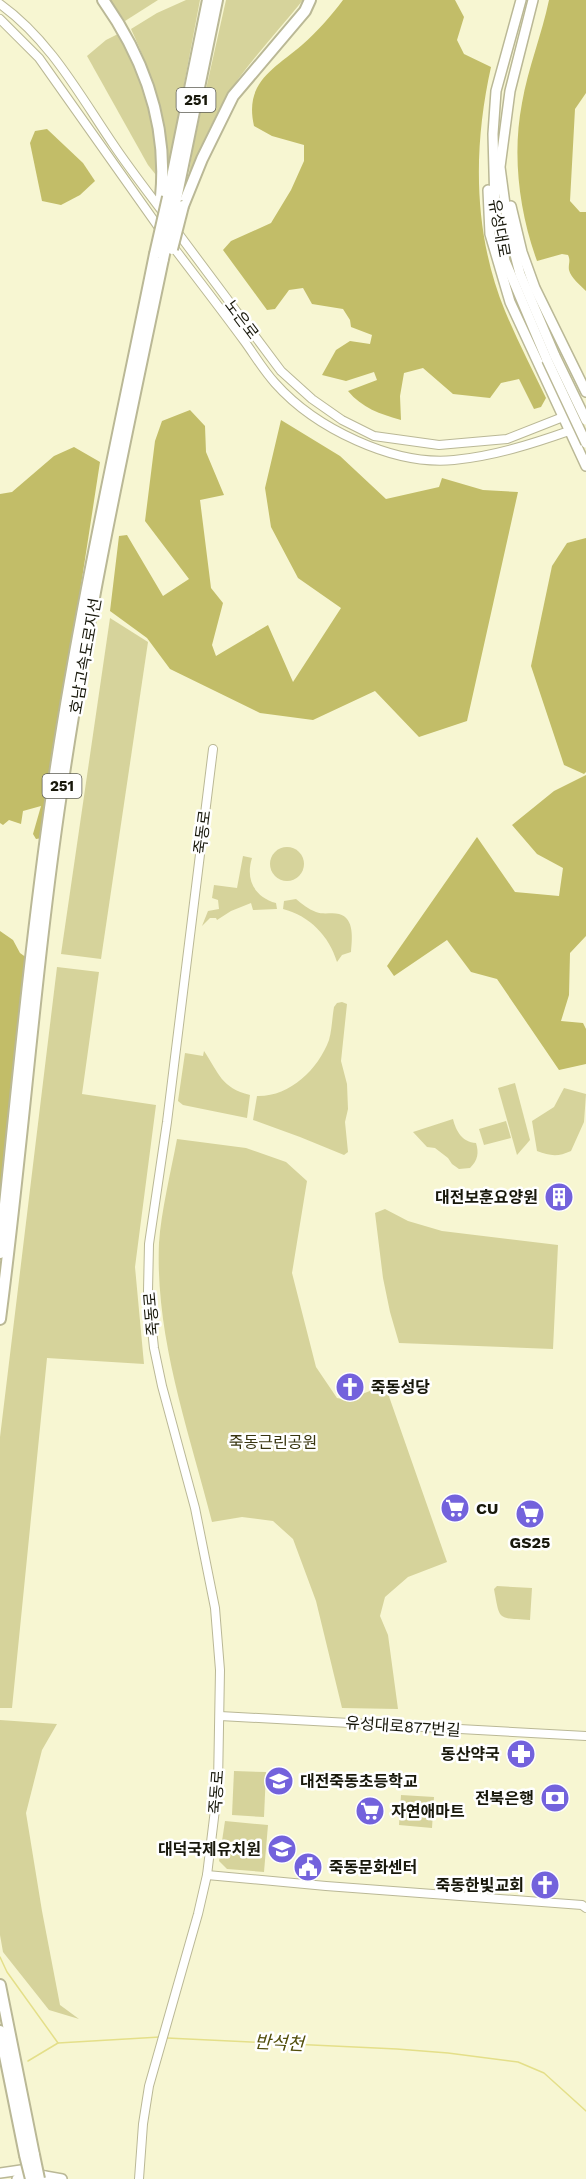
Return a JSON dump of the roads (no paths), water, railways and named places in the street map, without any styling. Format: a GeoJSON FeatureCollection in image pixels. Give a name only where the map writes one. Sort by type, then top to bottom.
{"type":"FeatureCollection","features":[{"type":"Feature","properties":{"kind":"highway"},"geometry":{"type":"LineString","coordinates":[[104,0],[129,42],[149,87],[157,115],[163,175],[159,257]]}},
{"type":"Feature","properties":{"kind":"highway","name":"호남고속도로지선"},"geometry":{"type":"LineString","coordinates":[[0,1253],[25,1008],[52,792],[89,582],[159,257],[208,0]]}},
{"type":"Feature","properties":{"kind":"highway","name":"호남고속도로지선"},"geometry":{"type":"LineString","coordinates":[[159,257],[217,0]]}},
{"type":"Feature","properties":{"kind":"highway"},"geometry":{"type":"LineString","coordinates":[[159,257],[232,96],[305,10],[310,0]]}},
{"type":"Feature","properties":{"kind":"highway","name":"호남고속도로지선"},"geometry":{"type":"LineString","coordinates":[[0,1319],[33,1010],[61,793],[124,426]]}},
{"type":"Feature","properties":{"kind":"highway"},"geometry":{"type":"LineString","coordinates":[[0,1985],[30,2155],[31,2179]]}},
{"type":"Feature","properties":{"kind":"highway"},"geometry":{"type":"LineString","coordinates":[[0,2031],[30,2155],[42,2177]]}},
{"type":"Feature","properties":{"kind":"main road","name":"유성대로"},"geometry":{"type":"LineString","coordinates":[[521,0],[496,91],[493,134],[495,207],[505,261],[551,358],[586,421]]}},
{"type":"Feature","properties":{"kind":"main road","name":"유성대로"},"geometry":{"type":"LineString","coordinates":[[533,0],[510,91],[500,167],[515,258],[551,358],[586,443]]}},
{"type":"Feature","properties":{"kind":"main road"},"geometry":{"type":"LineString","coordinates":[[493,134],[489,170],[490,234],[510,302],[586,465]]}},
{"type":"Feature","properties":{"kind":"main road"},"geometry":{"type":"LineString","coordinates":[[504,135],[510,203],[522,252],[535,288],[586,392]]}},
{"type":"Feature","properties":{"kind":"main road","name":"노은로"},"geometry":{"type":"LineString","coordinates":[[563,417],[586,406]]}},
{"type":"Feature","properties":{"kind":"main road"},"geometry":{"type":"LineString","coordinates":[[569,431],[586,421]]}},
{"type":"Feature","properties":{"kind":"main road"},"geometry":{"type":"LineString","coordinates":[[0,2173],[21,2170],[42,2177]]}},
{"type":"Feature","properties":{"kind":"main road"},"geometry":{"type":"LineString","coordinates":[[17,2179],[42,2177],[62,2179]]}},
{"type":"Feature","properties":{"kind":"street","name":"노은로"},"geometry":{"type":"LineString","coordinates":[[0,4],[14,14],[50,50],[113,145],[275,363],[312,399],[335,415],[374,436],[439,445],[507,439],[563,417]]}},
{"type":"Feature","properties":{"kind":"street","name":"노은로"},"geometry":{"type":"LineString","coordinates":[[0,19],[39,58],[58,83],[158,227],[275,383],[308,414],[353,439],[400,456],[452,460],[531,445],[569,431]]}},
{"type":"Feature","properties":{"kind":"street","name":"죽동로"},"geometry":{"type":"LineString","coordinates":[[139,2179],[143,2124],[149,2086],[207,1875],[218,1785],[220,1670],[212,1592],[195,1508],[162,1386],[154,1347],[148,1291],[149,1244],[167,1122],[213,749]]}},
{"type":"Feature","properties":{"kind":"street","name":"유성대로877번길"},"geometry":{"type":"LineString","coordinates":[[220,1716],[586,1736]]}},
{"type":"Feature","properties":{"kind":"street"},"geometry":{"type":"LineString","coordinates":[[207,1875],[582,1905],[586,1908]]}},
{"type":"Feature","properties":{"kind":"waterway","name":"반석천"},"geometry":{"type":"LineString","coordinates":[[0,1957],[7,1972],[58,2043],[160,2037]]}},
{"type":"Feature","properties":{"kind":"waterway","name":"반석천"},"geometry":{"type":"LineString","coordinates":[[167,2038],[397,2049],[518,2062],[544,2073],[586,2111]]}},
{"type":"Feature","properties":{"kind":"waterway"},"geometry":{"type":"LineString","coordinates":[[28,2061],[58,2043]]}},
{"type":"Feature","properties":{"kind":"place","name":"대전보훈요양원"},"geometry":{"type":"Point","coordinates":[559,1197]}},
{"type":"Feature","properties":{"kind":"place","name":"죽동성당"},"geometry":{"type":"Point","coordinates":[350,1387]}},
{"type":"Feature","properties":{"kind":"place","name":"CU"},"geometry":{"type":"Point","coordinates":[455,1508]}},
{"type":"Feature","properties":{"kind":"place","name":"GS25"},"geometry":{"type":"Point","coordinates":[530,1514]}},
{"type":"Feature","properties":{"kind":"place","name":"동산약국"},"geometry":{"type":"Point","coordinates":[521,1754]}},
{"type":"Feature","properties":{"kind":"place","name":"대전죽동초등학교"},"geometry":{"type":"Point","coordinates":[279,1781]}},
{"type":"Feature","properties":{"kind":"place","name":"전북은행"},"geometry":{"type":"Point","coordinates":[555,1798]}},
{"type":"Feature","properties":{"kind":"place","name":"자연애마트"},"geometry":{"type":"Point","coordinates":[370,1811]}},
{"type":"Feature","properties":{"kind":"place","name":"대덕국제유치원"},"geometry":{"type":"Point","coordinates":[282,1849]}},
{"type":"Feature","properties":{"kind":"place","name":"죽동문화센터"},"geometry":{"type":"Point","coordinates":[308,1867]}},
{"type":"Feature","properties":{"kind":"place","name":"죽동한빛교회"},"geometry":{"type":"Point","coordinates":[545,1885]}},
{"type":"Feature","properties":{"kind":"park label","name":"죽동근린공원"},"geometry":{"type":"Point","coordinates":[273,1442]}}]}
